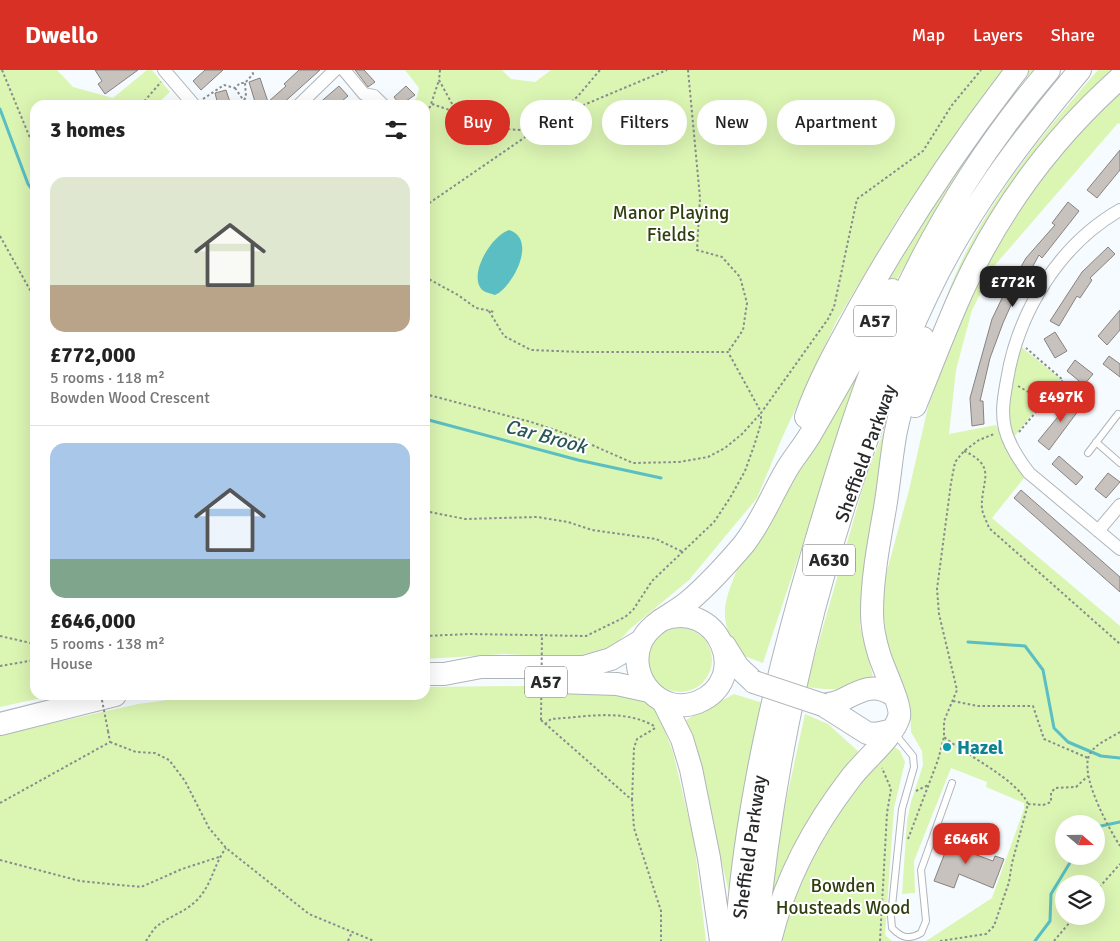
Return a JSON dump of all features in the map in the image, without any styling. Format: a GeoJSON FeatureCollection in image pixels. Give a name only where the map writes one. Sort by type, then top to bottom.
{"type":"FeatureCollection","features":[{"type":"Feature","properties":{"kind":"highway"},"geometry":{"type":"LineString","coordinates":[[788,468],[810,406],[835,352],[877,276],[921,203],[977,122],[1018,70]]}},
{"type":"Feature","properties":{"kind":"highway","name":"Sheffield Parkway"},"geometry":{"type":"LineString","coordinates":[[736,941],[747,846],[761,756],[786,644],[858,408],[888,330],[926,252],[968,178],[996,137],[1049,70]]}},
{"type":"Feature","properties":{"kind":"highway","name":"Sheffield Parkway"},"geometry":{"type":"LineString","coordinates":[[756,941],[765,858],[782,752],[806,640],[852,480],[929,292],[980,203],[1013,152],[1080,70]]}},
{"type":"Feature","properties":{"kind":"highway"},"geometry":{"type":"LineString","coordinates":[[891,469],[966,282],[1012,200],[1049,150],[1089,106],[1120,78]]}},
{"type":"Feature","properties":{"kind":"highway","name":"A57"},"geometry":{"type":"LineString","coordinates":[[435,674],[481,667],[584,667],[611,659],[642,641],[646,634],[661,620],[687,603],[744,543],[764,515],[788,468],[809,437],[916,248],[968,178]]}},
{"type":"Feature","properties":{"kind":"highway","name":"A57"},"geometry":{"type":"LineString","coordinates":[[890,731],[900,715],[899,706],[893,695],[877,649],[872,613],[880,539],[895,436],[909,382],[937,298],[980,203]]}},
{"type":"Feature","properties":{"kind":"highway"},"geometry":{"type":"LineString","coordinates":[[661,620],[678,616],[691,617],[703,622],[714,630],[738,667],[754,682]]}},
{"type":"Feature","properties":{"kind":"highway"},"geometry":{"type":"LineString","coordinates":[[642,641],[637,658],[643,684],[656,696],[686,750],[693,776],[708,850],[721,941]]}},
{"type":"Feature","properties":{"kind":"highway"},"geometry":{"type":"LineString","coordinates":[[719,683],[725,669],[724,646]]}},
{"type":"Feature","properties":{"kind":"highway","name":"A57"},"geometry":{"type":"LineString","coordinates":[[435,674],[464,681],[600,683],[634,686],[680,705],[698,702],[713,692],[719,683]]}},
{"type":"Feature","properties":{"kind":"highway"},"geometry":{"type":"LineString","coordinates":[[719,683],[731,679],[754,682],[823,705],[867,733],[876,734],[890,731]]}},
{"type":"Feature","properties":{"kind":"highway"},"geometry":{"type":"LineString","coordinates":[[823,705],[841,701],[866,688],[880,689],[893,695]]}},
{"type":"Feature","properties":{"kind":"highway"},"geometry":{"type":"LineString","coordinates":[[0,724],[95,700]]}},
{"type":"Feature","properties":{"kind":"highway"},"geometry":{"type":"LineString","coordinates":[[770,941],[782,901],[806,846],[832,802],[869,756],[883,743],[890,731]]}},
{"type":"Feature","properties":{"kind":"street"},"geometry":{"type":"LineString","coordinates":[[304,100],[336,70],[364,94],[374,96],[378,100]]}},
{"type":"Feature","properties":{"kind":"street"},"geometry":{"type":"LineString","coordinates":[[170,72],[194,100]]}},
{"type":"Feature","properties":{"kind":"street"},"geometry":{"type":"LineString","coordinates":[[1120,210],[1104,219],[1072,249],[1043,285],[1024,320],[1017,340],[1002,405],[1005,430],[1010,443],[1018,458],[1029,472],[1120,549]]}},
{"type":"Feature","properties":{"kind":"street"},"geometry":{"type":"LineString","coordinates":[[1098,531],[1120,505]]}},
{"type":"Feature","properties":{"kind":"lane"},"geometry":{"type":"LineString","coordinates":[[1088,453],[1118,414]]}},
{"type":"Feature","properties":{"kind":"lane"},"geometry":{"type":"LineString","coordinates":[[1096,442],[1120,463]]}},
{"type":"Feature","properties":{"kind":"lane"},"geometry":{"type":"LineString","coordinates":[[890,731],[913,756],[914,767],[902,809],[891,916],[892,928],[900,936],[912,938],[921,933],[926,921],[921,870],[952,783]]}},
{"type":"Feature","properties":{"kind":"path"},"geometry":{"type":"LineString","coordinates":[[2,70],[30,138]]}},
{"type":"Feature","properties":{"kind":"path"},"geometry":{"type":"LineString","coordinates":[[235,88],[240,83],[245,83],[253,74],[252,70]]}},
{"type":"Feature","properties":{"kind":"path"},"geometry":{"type":"LineString","coordinates":[[440,70],[440,80],[432,104],[445,108]]}},
{"type":"Feature","properties":{"kind":"path"},"geometry":{"type":"LineString","coordinates":[[573,100],[600,70]]}},
{"type":"Feature","properties":{"kind":"path"},"geometry":{"type":"LineString","coordinates":[[592,102],[667,70]]}},
{"type":"Feature","properties":{"kind":"path"},"geometry":{"type":"LineString","coordinates":[[688,70],[700,198],[697,250],[722,256],[740,277],[747,303],[743,330],[728,352]]}},
{"type":"Feature","properties":{"kind":"path"},"geometry":{"type":"LineString","coordinates":[[430,395],[531,422],[567,434],[633,463],[679,462],[708,456],[724,448],[742,434],[761,412],[828,320],[834,307],[857,199],[923,150],[952,105],[981,70]]}},
{"type":"Feature","properties":{"kind":"path"},"geometry":{"type":"LineString","coordinates":[[145,100],[170,72]]}},
{"type":"Feature","properties":{"kind":"path"},"geometry":{"type":"LineString","coordinates":[[0,77],[4,78]]}},
{"type":"Feature","properties":{"kind":"path"},"geometry":{"type":"LineString","coordinates":[[440,80],[450,100]]}},
{"type":"Feature","properties":{"kind":"path"},"geometry":{"type":"LineString","coordinates":[[244,100],[245,83]]}},
{"type":"Feature","properties":{"kind":"path"},"geometry":{"type":"LineString","coordinates":[[203,100],[224,85],[235,88],[243,100]]}},
{"type":"Feature","properties":{"kind":"path"},"geometry":{"type":"LineString","coordinates":[[430,203],[520,142]]}},
{"type":"Feature","properties":{"kind":"path"},"geometry":{"type":"LineString","coordinates":[[0,236],[30,290]]}},
{"type":"Feature","properties":{"kind":"path"},"geometry":{"type":"LineString","coordinates":[[430,280],[458,295],[476,308],[495,312]]}},
{"type":"Feature","properties":{"kind":"path"},"geometry":{"type":"LineString","coordinates":[[489,311],[504,336],[531,350],[728,352]]}},
{"type":"Feature","properties":{"kind":"path"},"geometry":{"type":"LineString","coordinates":[[1010,443],[1063,380],[1017,340]]}},
{"type":"Feature","properties":{"kind":"path"},"geometry":{"type":"LineString","coordinates":[[430,636],[542,634],[586,636],[625,617],[633,610],[652,581],[714,522],[745,471],[761,423],[761,412],[728,352]]}},
{"type":"Feature","properties":{"kind":"path"},"geometry":{"type":"LineString","coordinates":[[1006,382],[1028,390],[1045,402]]}},
{"type":"Feature","properties":{"kind":"path"},"geometry":{"type":"LineString","coordinates":[[907,842],[944,738],[944,721],[957,690],[939,614],[937,589],[951,483],[956,462],[964,451],[979,440],[1005,430]]}},
{"type":"Feature","properties":{"kind":"path"},"geometry":{"type":"LineString","coordinates":[[964,451],[977,457],[984,466],[986,483],[982,508],[989,528],[1120,644]]}},
{"type":"Feature","properties":{"kind":"path"},"geometry":{"type":"LineString","coordinates":[[430,512],[465,519],[537,516],[568,522],[592,530],[656,539],[683,552]]}},
{"type":"Feature","properties":{"kind":"path"},"geometry":{"type":"LineString","coordinates":[[542,634],[540,720],[632,800],[634,828],[661,911],[661,941]]}},
{"type":"Feature","properties":{"kind":"path"},"geometry":{"type":"LineString","coordinates":[[0,636],[30,643]]}},
{"type":"Feature","properties":{"kind":"path"},"geometry":{"type":"LineString","coordinates":[[0,666],[30,661]]}},
{"type":"Feature","properties":{"kind":"path"},"geometry":{"type":"LineString","coordinates":[[102,700],[110,742]]}},
{"type":"Feature","properties":{"kind":"path"},"geometry":{"type":"LineString","coordinates":[[952,700],[978,706],[1033,706],[1044,739],[1088,758]]}},
{"type":"Feature","properties":{"kind":"path"},"geometry":{"type":"LineString","coordinates":[[545,724],[551,719],[618,714],[644,719],[657,727]]}},
{"type":"Feature","properties":{"kind":"path"},"geometry":{"type":"LineString","coordinates":[[1120,732],[1095,747],[1088,758],[1088,776],[1104,817],[1120,846]]}},
{"type":"Feature","properties":{"kind":"path"},"geometry":{"type":"LineString","coordinates":[[940,941],[986,934],[994,926],[1009,882],[1012,863],[1028,804],[1024,796],[1011,782],[980,764],[944,738]]}},
{"type":"Feature","properties":{"kind":"path"},"geometry":{"type":"LineString","coordinates":[[0,803],[110,742]]}},
{"type":"Feature","properties":{"kind":"path"},"geometry":{"type":"LineString","coordinates":[[110,742],[136,752],[155,753],[169,760],[185,781],[210,828],[226,848],[310,914],[374,941]]}},
{"type":"Feature","properties":{"kind":"path"},"geometry":{"type":"LineString","coordinates":[[869,756],[881,766],[891,789],[887,823],[880,941]]}},
{"type":"Feature","properties":{"kind":"path"},"geometry":{"type":"LineString","coordinates":[[1028,804],[1043,805],[1051,802],[1051,793],[1055,788],[1076,787],[1088,776]]}},
{"type":"Feature","properties":{"kind":"path"},"geometry":{"type":"LineString","coordinates":[[146,941],[155,928],[183,913],[197,900],[209,885],[219,857],[226,848]]}},
{"type":"Feature","properties":{"kind":"path"},"geometry":{"type":"LineString","coordinates":[[0,860],[80,881],[141,886],[182,869],[219,857]]}},
{"type":"Feature","properties":{"kind":"path"},"geometry":{"type":"LineString","coordinates":[[1105,882],[1120,864]]}},
{"type":"Feature","properties":{"kind":"path"},"geometry":{"type":"LineString","coordinates":[[1054,941],[1067,925]]}},
{"type":"Feature","properties":{"kind":"path"},"geometry":{"type":"LineString","coordinates":[[348,941],[352,932]]}},
{"type":"Feature","properties":{"kind":"green space"},"geometry":{"type":"Polygon","coordinates":[[[0,70],[57,70],[73,87],[113,98],[147,70],[152,70],[170,92],[161,100],[30,100],[30,700],[32,700],[0,707],[0,70]]]}},
{"type":"Feature","properties":{"kind":"green space","name":"Manor Playing Fields"},"geometry":{"type":"Polygon","coordinates":[[[405,70],[502,70],[511,79],[535,82],[551,70],[1009,70],[903,210],[836,322],[782,438],[757,498],[689,580],[631,628],[615,645],[576,657],[505,654],[430,659],[430,100],[414,100],[419,88],[405,70]]]}},
{"type":"Feature","properties":{"kind":"green space"},"geometry":{"type":"Polygon","coordinates":[[[1029,70],[1033,70],[1005,104],[967,158],[857,345],[899,253],[999,107],[1029,70]]]}},
{"type":"Feature","properties":{"kind":"green space"},"geometry":{"type":"Polygon","coordinates":[[[1098,70],[1116,70],[1096,89],[926,353],[956,273],[992,207],[1035,146],[1098,70]]]}},
{"type":"Feature","properties":{"kind":"green space","name":"Bowden Housteads Wood"},"geometry":{"type":"Polygon","coordinates":[[[1120,85],[1120,124],[1118,123],[995,265],[972,310],[956,370],[949,434],[996,425],[1024,478],[992,518],[1120,626],[1120,941],[926,941],[992,898],[1024,809],[1024,803],[986,787],[987,782],[951,768],[914,861],[915,893],[902,894],[907,821],[923,765],[922,751],[911,732],[910,704],[889,659],[881,593],[909,490],[928,407],[965,304],[1026,193],[1120,85]]]}},
{"type":"Feature","properties":{"kind":"green space"},"geometry":{"type":"Polygon","coordinates":[[[1019,345],[1061,379],[1014,437],[1006,408],[1019,345]]]}},
{"type":"Feature","properties":{"kind":"green space"},"geometry":{"type":"Polygon","coordinates":[[[854,377],[857,381],[763,663],[739,654],[733,642],[726,622],[725,612],[728,593],[737,570],[854,377]]]}},
{"type":"Feature","properties":{"kind":"green space"},"geometry":{"type":"Polygon","coordinates":[[[892,410],[870,531],[860,626],[873,677],[848,687],[825,689],[806,687],[865,480],[892,410]]]}},
{"type":"Feature","properties":{"kind":"green space"},"geometry":{"type":"Polygon","coordinates":[[[680,628],[692,630],[703,637],[710,648],[712,660],[710,672],[703,683],[692,690],[680,692],[668,690],[657,683],[650,672],[648,660],[650,648],[657,637],[668,630],[680,628]]]}},
{"type":"Feature","properties":{"kind":"green space"},"geometry":{"type":"Polygon","coordinates":[[[522,686],[596,688],[637,696],[657,710],[673,752],[694,841],[706,941],[0,941],[0,735],[138,704],[168,700],[430,700],[430,687],[522,686]]]}},
{"type":"Feature","properties":{"kind":"green space"},"geometry":{"type":"Polygon","coordinates":[[[734,694],[763,703],[730,896],[686,720],[734,694]]]}},
{"type":"Feature","properties":{"kind":"green space"},"geometry":{"type":"Polygon","coordinates":[[[805,714],[828,724],[860,753],[771,902],[783,815],[805,714]]]}},
{"type":"Feature","properties":{"kind":"green space","name":"Bowden Housteads Wood"},"geometry":{"type":"Polygon","coordinates":[[[895,747],[900,751],[905,762],[894,808],[885,935],[892,941],[780,941],[787,914],[797,888],[823,836],[857,788],[895,747]]]}},
{"type":"Feature","properties":{"kind":"water"},"geometry":{"type":"Polygon","coordinates":[[[509,230],[517,235],[522,243],[520,263],[509,283],[495,295],[486,292],[480,287],[478,270],[485,253],[491,245],[503,233],[509,230]]]}},
{"type":"Feature","properties":{"kind":"building"},"geometry":{"type":"Polygon","coordinates":[[[95,70],[138,70],[105,94],[98,84],[102,81],[95,70]]]}},
{"type":"Feature","properties":{"kind":"building"},"geometry":{"type":"Polygon","coordinates":[[[205,70],[223,70],[201,90],[193,81],[205,70]]]}},
{"type":"Feature","properties":{"kind":"building"},"geometry":{"type":"Polygon","coordinates":[[[299,70],[320,70],[287,100],[270,100],[286,86],[284,84],[299,70]]]}},
{"type":"Feature","properties":{"kind":"building"},"geometry":{"type":"Polygon","coordinates":[[[355,70],[364,70],[375,82],[368,87],[355,70]]]}},
{"type":"Feature","properties":{"kind":"building"},"geometry":{"type":"Polygon","coordinates":[[[260,78],[267,100],[254,100],[249,82],[260,78]]]}},
{"type":"Feature","properties":{"kind":"building"},"geometry":{"type":"Polygon","coordinates":[[[339,86],[348,96],[343,100],[323,100],[339,86]]]}},
{"type":"Feature","properties":{"kind":"building"},"geometry":{"type":"Polygon","coordinates":[[[406,86],[415,95],[408,100],[396,100],[394,97],[406,86]]]}},
{"type":"Feature","properties":{"kind":"building"},"geometry":{"type":"Polygon","coordinates":[[[226,90],[229,100],[217,100],[215,93],[226,90]]]}},
{"type":"Feature","properties":{"kind":"building"},"geometry":{"type":"Polygon","coordinates":[[[1120,150],[1120,170],[1097,198],[1087,190],[1120,150]]]}},
{"type":"Feature","properties":{"kind":"building"},"geometry":{"type":"Polygon","coordinates":[[[1068,202],[1079,211],[1042,258],[1039,255],[1022,286],[1020,285],[990,358],[980,401],[983,401],[984,424],[972,426],[970,398],[992,319],[1005,292],[1026,258],[1055,225],[1052,223],[1068,202]]]}},
{"type":"Feature","properties":{"kind":"building"},"geometry":{"type":"Polygon","coordinates":[[[1108,247],[1115,254],[1090,278],[1092,280],[1080,298],[1077,296],[1059,326],[1050,321],[1082,272],[1108,247]]]}},
{"type":"Feature","properties":{"kind":"building"},"geometry":{"type":"Polygon","coordinates":[[[1120,310],[1120,330],[1107,345],[1098,336],[1120,310]]]}},
{"type":"Feature","properties":{"kind":"building"},"geometry":{"type":"Polygon","coordinates":[[[1055,332],[1067,351],[1055,358],[1044,339],[1055,332]]]}},
{"type":"Feature","properties":{"kind":"building"},"geometry":{"type":"Polygon","coordinates":[[[1109,356],[1120,364],[1120,377],[1103,364],[1109,356]]]}},
{"type":"Feature","properties":{"kind":"building"},"geometry":{"type":"Polygon","coordinates":[[[1075,360],[1093,374],[1084,385],[1067,371],[1075,360]]]}},
{"type":"Feature","properties":{"kind":"building"},"geometry":{"type":"Polygon","coordinates":[[[1075,396],[1084,403],[1049,450],[1038,441],[1075,396]]]}},
{"type":"Feature","properties":{"kind":"building"},"geometry":{"type":"Polygon","coordinates":[[[1059,456],[1083,477],[1076,485],[1052,464],[1059,456]]]}},
{"type":"Feature","properties":{"kind":"building"},"geometry":{"type":"Polygon","coordinates":[[[1108,473],[1120,482],[1106,498],[1095,489],[1108,473]]]}},
{"type":"Feature","properties":{"kind":"building"},"geometry":{"type":"Polygon","coordinates":[[[1021,490],[1120,577],[1120,592],[1014,498],[1021,490]]]}},
{"type":"Feature","properties":{"kind":"building"},"geometry":{"type":"Polygon","coordinates":[[[953,832],[971,839],[966,851],[993,861],[995,856],[1004,859],[993,888],[959,874],[954,888],[934,881],[953,832]]]}},
{"type":"Feature","properties":{"kind":"waterway","name":"Car Brook"},"geometry":{"type":"LineString","coordinates":[[0,109],[30,187]]}},
{"type":"Feature","properties":{"kind":"waterway","name":"Car Brook"},"geometry":{"type":"LineString","coordinates":[[430,420],[578,460],[661,478]]}},
{"type":"Feature","properties":{"kind":"waterway","name":"Car Brook"},"geometry":{"type":"LineString","coordinates":[[968,642],[1025,646],[1043,670],[1054,728],[1068,742],[1101,756],[1120,758]]}},
{"type":"Feature","properties":{"kind":"waterway"},"geometry":{"type":"LineString","coordinates":[[1105,825],[1120,822]]}},
{"type":"Feature","properties":{"kind":"waterway"},"geometry":{"type":"LineString","coordinates":[[1035,941],[1050,921],[1051,894],[1069,865]]}},
{"type":"Feature","properties":{"kind":"place","name":"Hazel"},"geometry":{"type":"Point","coordinates":[947,747]}}]}
